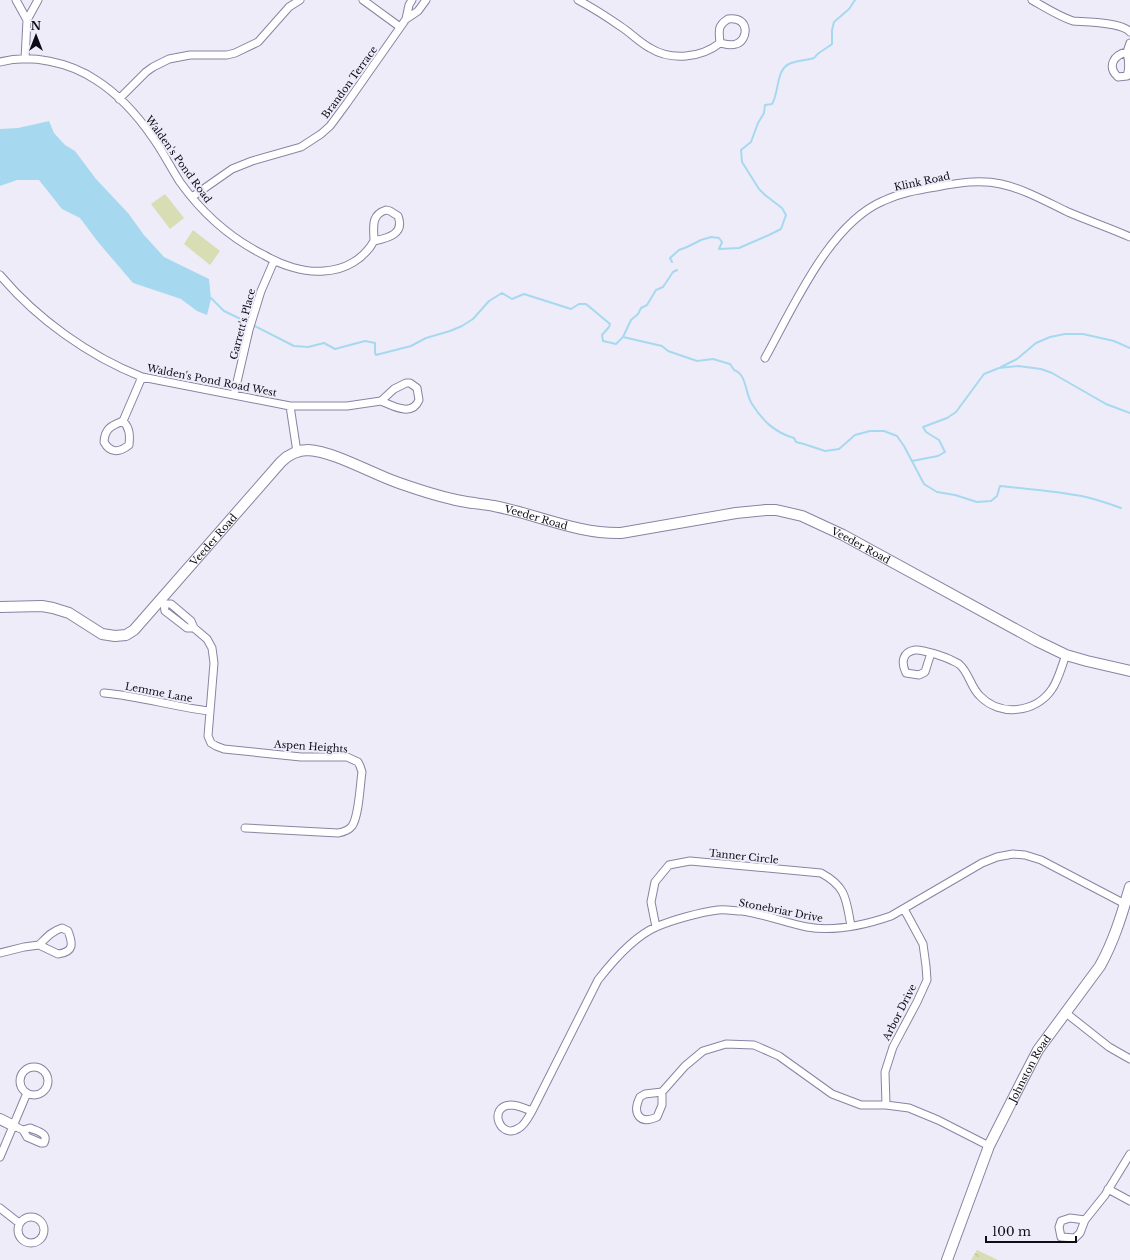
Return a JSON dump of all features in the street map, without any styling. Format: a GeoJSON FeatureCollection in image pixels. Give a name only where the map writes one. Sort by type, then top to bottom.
{"type":"FeatureCollection","features":[{"type":"Feature","properties":{"kind":"street"},"geometry":{"type":"LineString","coordinates":[[16,0],[27,20]]}},
{"type":"Feature","properties":{"kind":"street"},"geometry":{"type":"LineString","coordinates":[[0,62],[25,59],[27,20],[38,0]]}},
{"type":"Feature","properties":{"kind":"street"},"geometry":{"type":"LineString","coordinates":[[119,99],[146,72],[169,59],[190,55],[227,55],[235,53],[258,42],[289,7],[300,0]]}},
{"type":"Feature","properties":{"kind":"street"},"geometry":{"type":"LineString","coordinates":[[362,0],[400,27]]}},
{"type":"Feature","properties":{"kind":"street","name":"Brandon Terrace"},"geometry":{"type":"LineString","coordinates":[[406,19],[409,5],[412,0]]}},
{"type":"Feature","properties":{"kind":"street","name":"Brandon Terrace"},"geometry":{"type":"LineString","coordinates":[[192,197],[232,169],[252,161],[301,146],[310,142],[321,134],[330,126],[347,104],[406,19],[418,11],[426,0]]}},
{"type":"Feature","properties":{"kind":"street"},"geometry":{"type":"LineString","coordinates":[[578,0],[621,26],[651,49],[661,53],[674,56],[687,56],[702,53],[720,43]]}},
{"type":"Feature","properties":{"kind":"street"},"geometry":{"type":"LineString","coordinates":[[1032,0],[1050,11],[1073,21],[1120,26],[1130,32]]}},
{"type":"Feature","properties":{"kind":"street"},"geometry":{"type":"LineString","coordinates":[[1126,52],[1130,43]]}},
{"type":"Feature","properties":{"kind":"street","name":"Walden's Pond Road"},"geometry":{"type":"LineString","coordinates":[[25,59],[49,61],[75,70],[97,80],[132,112],[150,134],[192,197],[211,218],[232,237],[274,261],[305,270],[334,270],[353,263],[364,254],[374,241]]}},
{"type":"Feature","properties":{"kind":"street","name":"Klink Road"},"geometry":{"type":"LineString","coordinates":[[765,358],[805,286],[829,248],[860,215],[882,201],[905,192],[961,182],[993,182],[1016,188],[1075,215],[1130,237]]}},
{"type":"Feature","properties":{"kind":"street"},"geometry":{"type":"LineString","coordinates":[[386,210],[396,214],[400,224],[395,234],[384,239],[374,241],[374,224],[376,215],[386,210]]}},
{"type":"Feature","properties":{"kind":"street","name":"Garrett's Place"},"geometry":{"type":"LineString","coordinates":[[234,395],[249,330],[261,291],[274,261]]}},
{"type":"Feature","properties":{"kind":"street","name":"Walden's Pond Road West"},"geometry":{"type":"LineString","coordinates":[[0,275],[7,284],[67,336],[92,353],[124,370],[142,377],[290,406],[347,406],[382,401],[402,409],[410,408],[418,403],[419,392],[415,385],[406,383],[394,389],[382,401]]}},
{"type":"Feature","properties":{"kind":"street"},"geometry":{"type":"LineString","coordinates":[[123,421],[127,424],[129,430],[129,445],[124,450],[110,450],[104,442],[105,433],[109,427],[123,421],[142,377]]}},
{"type":"Feature","properties":{"kind":"street"},"geometry":{"type":"LineString","coordinates":[[290,406],[297,452]]}},
{"type":"Feature","properties":{"kind":"street","name":"Veeder Road"},"geometry":{"type":"LineString","coordinates":[[0,607],[42,606],[53,608],[69,613],[102,634],[115,636],[126,635],[134,630],[162,602],[281,462],[286,457],[297,452],[308,450],[327,455],[398,483],[442,497],[494,506],[589,531],[621,533],[736,513],[766,510],[784,511],[802,516],[843,535],[1030,637],[1066,655],[1087,662],[1130,671]]}},
{"type":"Feature","properties":{"kind":"street","name":"Aspen Heights"},"geometry":{"type":"LineString","coordinates":[[162,602],[171,604],[191,622],[194,628],[207,639],[212,648],[214,663],[208,736],[211,743],[224,749],[301,757],[347,757],[358,762],[360,766],[362,772],[356,816],[353,825],[344,831],[245,828]]}},
{"type":"Feature","properties":{"kind":"street"},"geometry":{"type":"LineString","coordinates":[[931,653],[925,672],[919,675],[906,673],[902,666],[904,657],[908,652],[916,649],[946,656],[961,666],[973,689],[980,697],[990,704],[1002,709],[1017,710],[1030,706],[1044,698],[1053,689],[1066,655]]}},
{"type":"Feature","properties":{"kind":"street","name":"Lemme Lane"},"geometry":{"type":"LineString","coordinates":[[104,694],[120,695],[209,711]]}},
{"type":"Feature","properties":{"kind":"street","name":"Stonebriar Drive"},"geometry":{"type":"LineString","coordinates":[[532,1111],[511,1105],[504,1107],[499,1113],[498,1119],[500,1125],[504,1129],[511,1131],[519,1129],[532,1111],[598,980],[610,965],[635,941],[656,927],[687,917],[718,910],[744,911],[808,927],[823,929],[837,929],[875,922],[891,916],[982,863],[997,857],[1013,854],[1042,860],[1125,904]]}},
{"type":"Feature","properties":{"kind":"street","name":"Tanner Circle"},"geometry":{"type":"LineString","coordinates":[[656,927],[651,902],[655,882],[669,865],[690,861],[821,873],[838,885],[846,897],[851,926]]}},
{"type":"Feature","properties":{"kind":"street","name":"Johnston Road"},"geometry":{"type":"LineString","coordinates":[[947,1260],[989,1146],[1038,1050],[1100,966],[1106,955],[1115,934],[1130,887]]}},
{"type":"Feature","properties":{"kind":"street","name":"Arbor Drive"},"geometry":{"type":"LineString","coordinates":[[886,1105],[885,1072],[893,1046],[927,980],[923,944],[904,908]]}},
{"type":"Feature","properties":{"kind":"street"},"geometry":{"type":"LineString","coordinates":[[0,953],[39,945],[58,954],[64,953],[70,951],[70,938],[68,931],[62,928],[55,930],[39,945]]}},
{"type":"Feature","properties":{"kind":"street"},"geometry":{"type":"LineString","coordinates":[[1066,1013],[1109,1047],[1130,1059]]}},
{"type":"Feature","properties":{"kind":"street"},"geometry":{"type":"LineString","coordinates":[[662,1092],[644,1094],[640,1097],[636,1103],[636,1112],[640,1117],[645,1120],[651,1120],[657,1117],[662,1105],[662,1092],[685,1066],[703,1051],[726,1044],[754,1045],[779,1056],[832,1094],[861,1105],[886,1105],[909,1108],[938,1120],[989,1146]]}},
{"type":"Feature","properties":{"kind":"street"},"geometry":{"type":"LineString","coordinates":[[0,1157],[18,1128],[27,1093]]}},
{"type":"Feature","properties":{"kind":"street"},"geometry":{"type":"LineString","coordinates":[[0,1119],[18,1128]]}},
{"type":"Feature","properties":{"kind":"street"},"geometry":{"type":"LineString","coordinates":[[1085,1220],[1105,1195],[1130,1154]]}},
{"type":"Feature","properties":{"kind":"street"},"geometry":{"type":"LineString","coordinates":[[1108,1189],[1130,1201]]}},
{"type":"Feature","properties":{"kind":"street"},"geometry":{"type":"LineString","coordinates":[[0,1208],[19,1223]]}},
{"type":"Feature","properties":{"kind":"green space"},"geometry":{"type":"Polygon","coordinates":[[[165,194],[184,218],[170,229],[151,204],[165,194]]]}},
{"type":"Feature","properties":{"kind":"green space"},"geometry":{"type":"Polygon","coordinates":[[[193,230],[220,251],[210,265],[184,244],[193,230]]]}},
{"type":"Feature","properties":{"kind":"green space"},"geometry":{"type":"Polygon","coordinates":[[[977,1250],[998,1260],[971,1260],[977,1250]]]}},
{"type":"Feature","properties":{"kind":"water"},"geometry":{"type":"Polygon","coordinates":[[[49,121],[54,133],[65,145],[75,151],[96,179],[128,213],[144,235],[164,257],[209,279],[211,299],[207,315],[197,311],[181,299],[133,283],[98,242],[80,218],[62,209],[39,180],[17,180],[0,186],[0,129],[18,128],[49,121]]]}},
{"type":"Feature","properties":{"kind":"waterway"},"geometry":{"type":"LineString","coordinates":[[672,262],[670,258],[679,250],[701,240],[711,237],[719,238],[722,242],[719,249],[739,248],[781,229],[786,215],[782,208],[759,189],[742,162],[741,150],[751,142],[758,123],[764,113],[765,105],[772,104],[780,76],[785,67],[792,63],[814,58],[832,44],[832,30],[834,22],[849,9],[855,0]]}},
{"type":"Feature","properties":{"kind":"waterway"},"geometry":{"type":"LineString","coordinates":[[253,325],[294,346],[308,347],[324,343],[335,349],[365,341],[375,343],[376,355],[411,346],[426,338],[462,326],[473,319],[489,301],[502,293],[512,299],[524,294],[571,309],[579,304],[586,304],[610,324],[602,335],[603,341],[616,344],[623,337],[631,320],[638,314],[641,308],[647,305],[656,290],[663,287],[673,272],[677,270]]}},
{"type":"Feature","properties":{"kind":"waterway"},"geometry":{"type":"LineString","coordinates":[[211,298],[224,311],[249,323]]}},
{"type":"Feature","properties":{"kind":"waterway"},"geometry":{"type":"LineString","coordinates":[[1001,367],[1017,359],[1036,343],[1050,337],[1065,334],[1083,334],[1114,341],[1130,348]]}},
{"type":"Feature","properties":{"kind":"waterway"},"geometry":{"type":"LineString","coordinates":[[623,337],[662,346],[668,351],[697,361],[713,359],[730,364],[744,380],[750,400],[760,416],[781,433],[794,438],[796,442],[825,451],[839,449],[855,435],[870,431],[884,431],[897,436],[924,484],[937,492],[955,495],[977,502],[991,501],[997,496],[1000,486],[1075,495],[1095,499],[1121,508]]}},
{"type":"Feature","properties":{"kind":"waterway"},"geometry":{"type":"LineString","coordinates":[[912,461],[938,456],[945,452],[939,440],[926,432],[923,427],[947,418],[956,412],[984,374],[999,368],[1018,366],[1041,369],[1052,373],[1106,404],[1130,413]]}}]}
